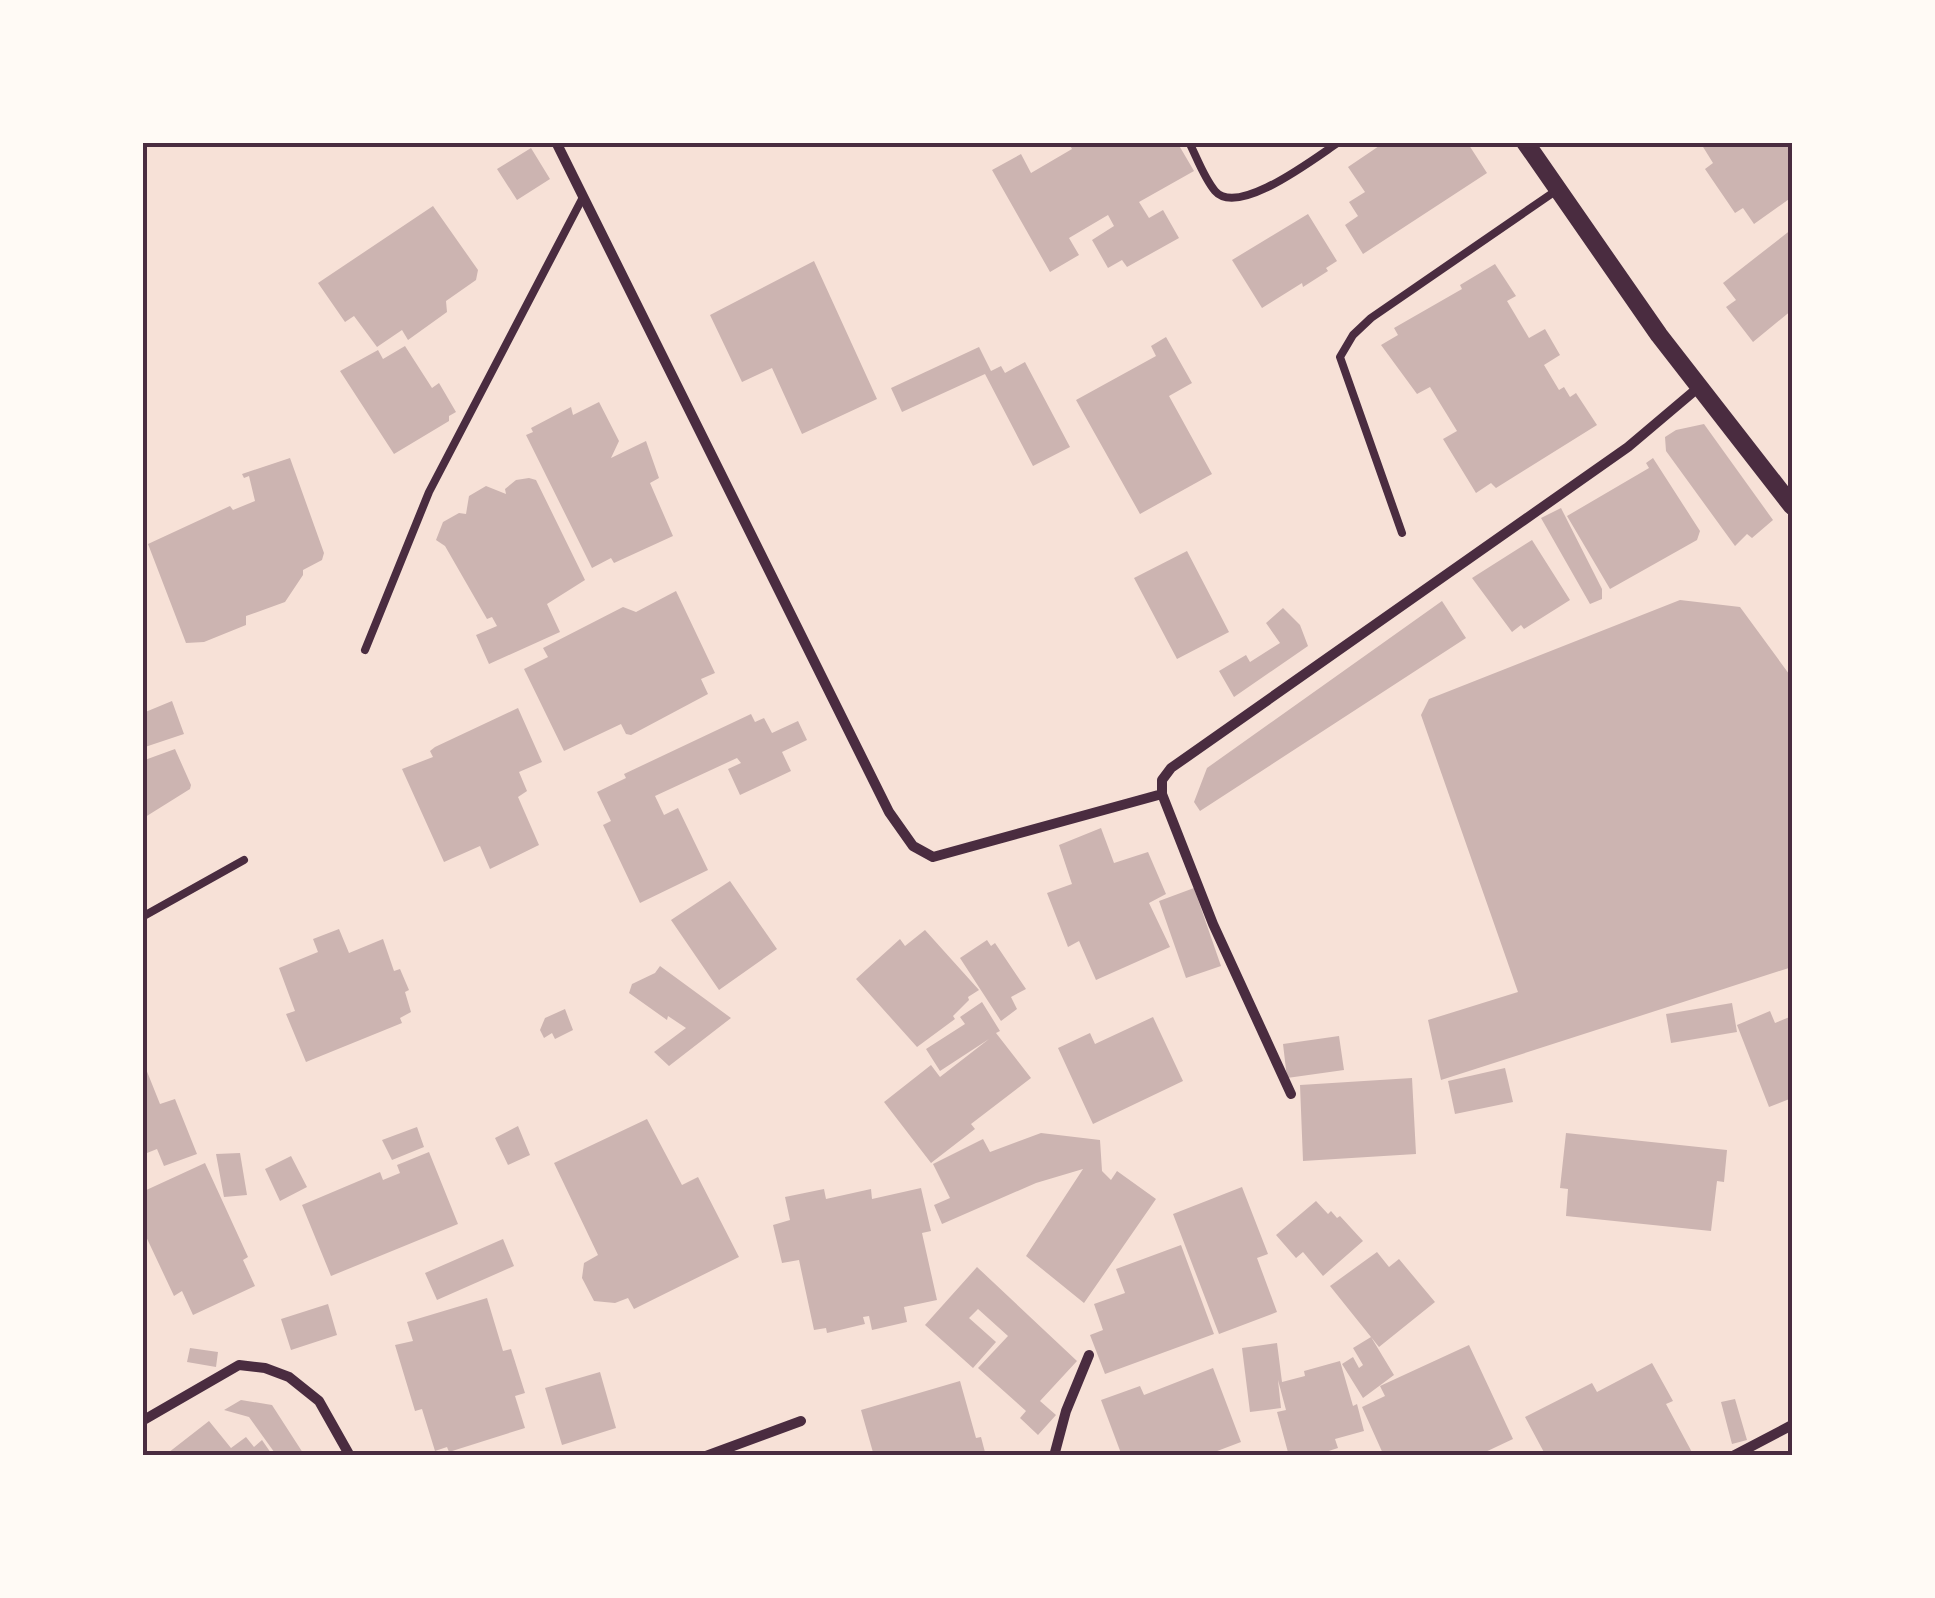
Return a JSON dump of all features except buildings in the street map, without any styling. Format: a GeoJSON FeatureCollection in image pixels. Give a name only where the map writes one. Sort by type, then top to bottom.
{"type":"FeatureCollection","features":[{"type":"Feature","properties":{"kind":"street"},"geometry":{"type":"LineString","coordinates":[[556,142],[889,812],[912,846],[933,857],[1162,794]]}},
{"type":"Feature","properties":{"kind":"street"},"geometry":{"type":"LineString","coordinates":[[1525,142],[1699,387],[1792,506]]}},
{"type":"Feature","properties":{"kind":"street"},"geometry":{"type":"LineString","coordinates":[[1290,1094],[1213,924],[1162,794],[1162,780],[1171,768],[1628,446],[1699,387]]}},
{"type":"Feature","properties":{"kind":"street"},"geometry":{"type":"LineString","coordinates":[[1054,1456],[1066,1411],[1089,1355]]}},
{"type":"Feature","properties":{"kind":"street"},"geometry":{"type":"LineString","coordinates":[[142,1421],[239,1366],[265,1368],[290,1377],[319,1401],[350,1456]]}},
{"type":"Feature","properties":{"kind":"street"},"geometry":{"type":"LineString","coordinates":[[706,1456],[800,1421]]}},
{"type":"Feature","properties":{"kind":"street"},"geometry":{"type":"LineString","coordinates":[[1733,1456],[1792,1425]]}},
{"type":"Feature","properties":{"kind":"lane"},"geometry":{"type":"LineString","coordinates":[[1189,142],[1216,193],[1227,198],[1254,195],[1339,142]]}},
{"type":"Feature","properties":{"kind":"lane"},"geometry":{"type":"LineString","coordinates":[[1402,533],[1340,357],[1353,334],[1370,318],[1558,190]]}},
{"type":"Feature","properties":{"kind":"lane"},"geometry":{"type":"LineString","coordinates":[[364,650],[429,492],[582,199]]}},
{"type":"Feature","properties":{"kind":"lane"},"geometry":{"type":"LineString","coordinates":[[142,917],[244,860]]}}]}
